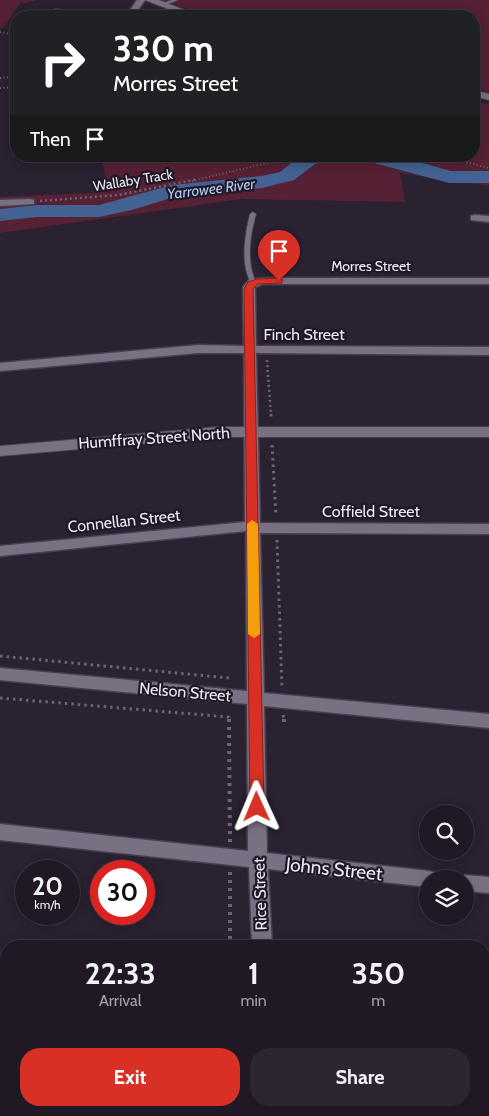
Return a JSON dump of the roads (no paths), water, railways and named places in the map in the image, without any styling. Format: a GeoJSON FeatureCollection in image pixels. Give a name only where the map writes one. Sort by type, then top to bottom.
{"type":"FeatureCollection","features":[{"type":"Feature","properties":{"kind":"street"},"geometry":{"type":"LineString","coordinates":[[150,0],[177,10]]}},
{"type":"Feature","properties":{"kind":"street"},"geometry":{"type":"LineString","coordinates":[[0,203],[30,202]]}},
{"type":"Feature","properties":{"kind":"street"},"geometry":{"type":"LineString","coordinates":[[474,218],[489,219]]}},
{"type":"Feature","properties":{"kind":"street","name":"Morres Street"},"geometry":{"type":"LineString","coordinates":[[253,282],[489,281]]}},
{"type":"Feature","properties":{"kind":"street","name":"Rice Street"},"geometry":{"type":"LineString","coordinates":[[253,282],[249,289],[249,350],[258,860],[262,940]]}},
{"type":"Feature","properties":{"kind":"street","name":"Finch Street"},"geometry":{"type":"LineString","coordinates":[[0,366],[198,350],[489,351]]}},
{"type":"Feature","properties":{"kind":"street","name":"Humffray Street North"},"geometry":{"type":"LineString","coordinates":[[0,451],[181,434],[251,431],[489,432]]}},
{"type":"Feature","properties":{"kind":"street","name":"Coffield Street"},"geometry":{"type":"LineString","coordinates":[[252,527],[489,529]]}},
{"type":"Feature","properties":{"kind":"street","name":"Connellan Street"},"geometry":{"type":"LineString","coordinates":[[0,551],[252,527]]}},
{"type":"Feature","properties":{"kind":"street","name":"Nelson Street"},"geometry":{"type":"LineString","coordinates":[[0,674],[489,721]]}},
{"type":"Feature","properties":{"kind":"street","name":"Johns Street"},"geometry":{"type":"LineString","coordinates":[[0,832],[419,878]]}},
{"type":"Feature","properties":{"kind":"street"},"geometry":{"type":"LineString","coordinates":[[474,883],[489,885]]}},
{"type":"Feature","properties":{"kind":"lane"},"geometry":{"type":"LineString","coordinates":[[161,5],[176,0]]}},
{"type":"Feature","properties":{"kind":"lane","name":"Rice Street"},"geometry":{"type":"LineString","coordinates":[[253,214],[250,225],[249,275],[253,282]]}},
{"type":"Feature","properties":{"kind":"waterway","name":"Yarrowee River"},"geometry":{"type":"LineString","coordinates":[[0,215],[37,211],[99,211],[125,206],[172,191],[262,182],[287,176],[305,162]]}},
{"type":"Feature","properties":{"kind":"waterway","name":"Yarrowee River"},"geometry":{"type":"LineString","coordinates":[[396,162],[449,177],[489,177]]}}]}
